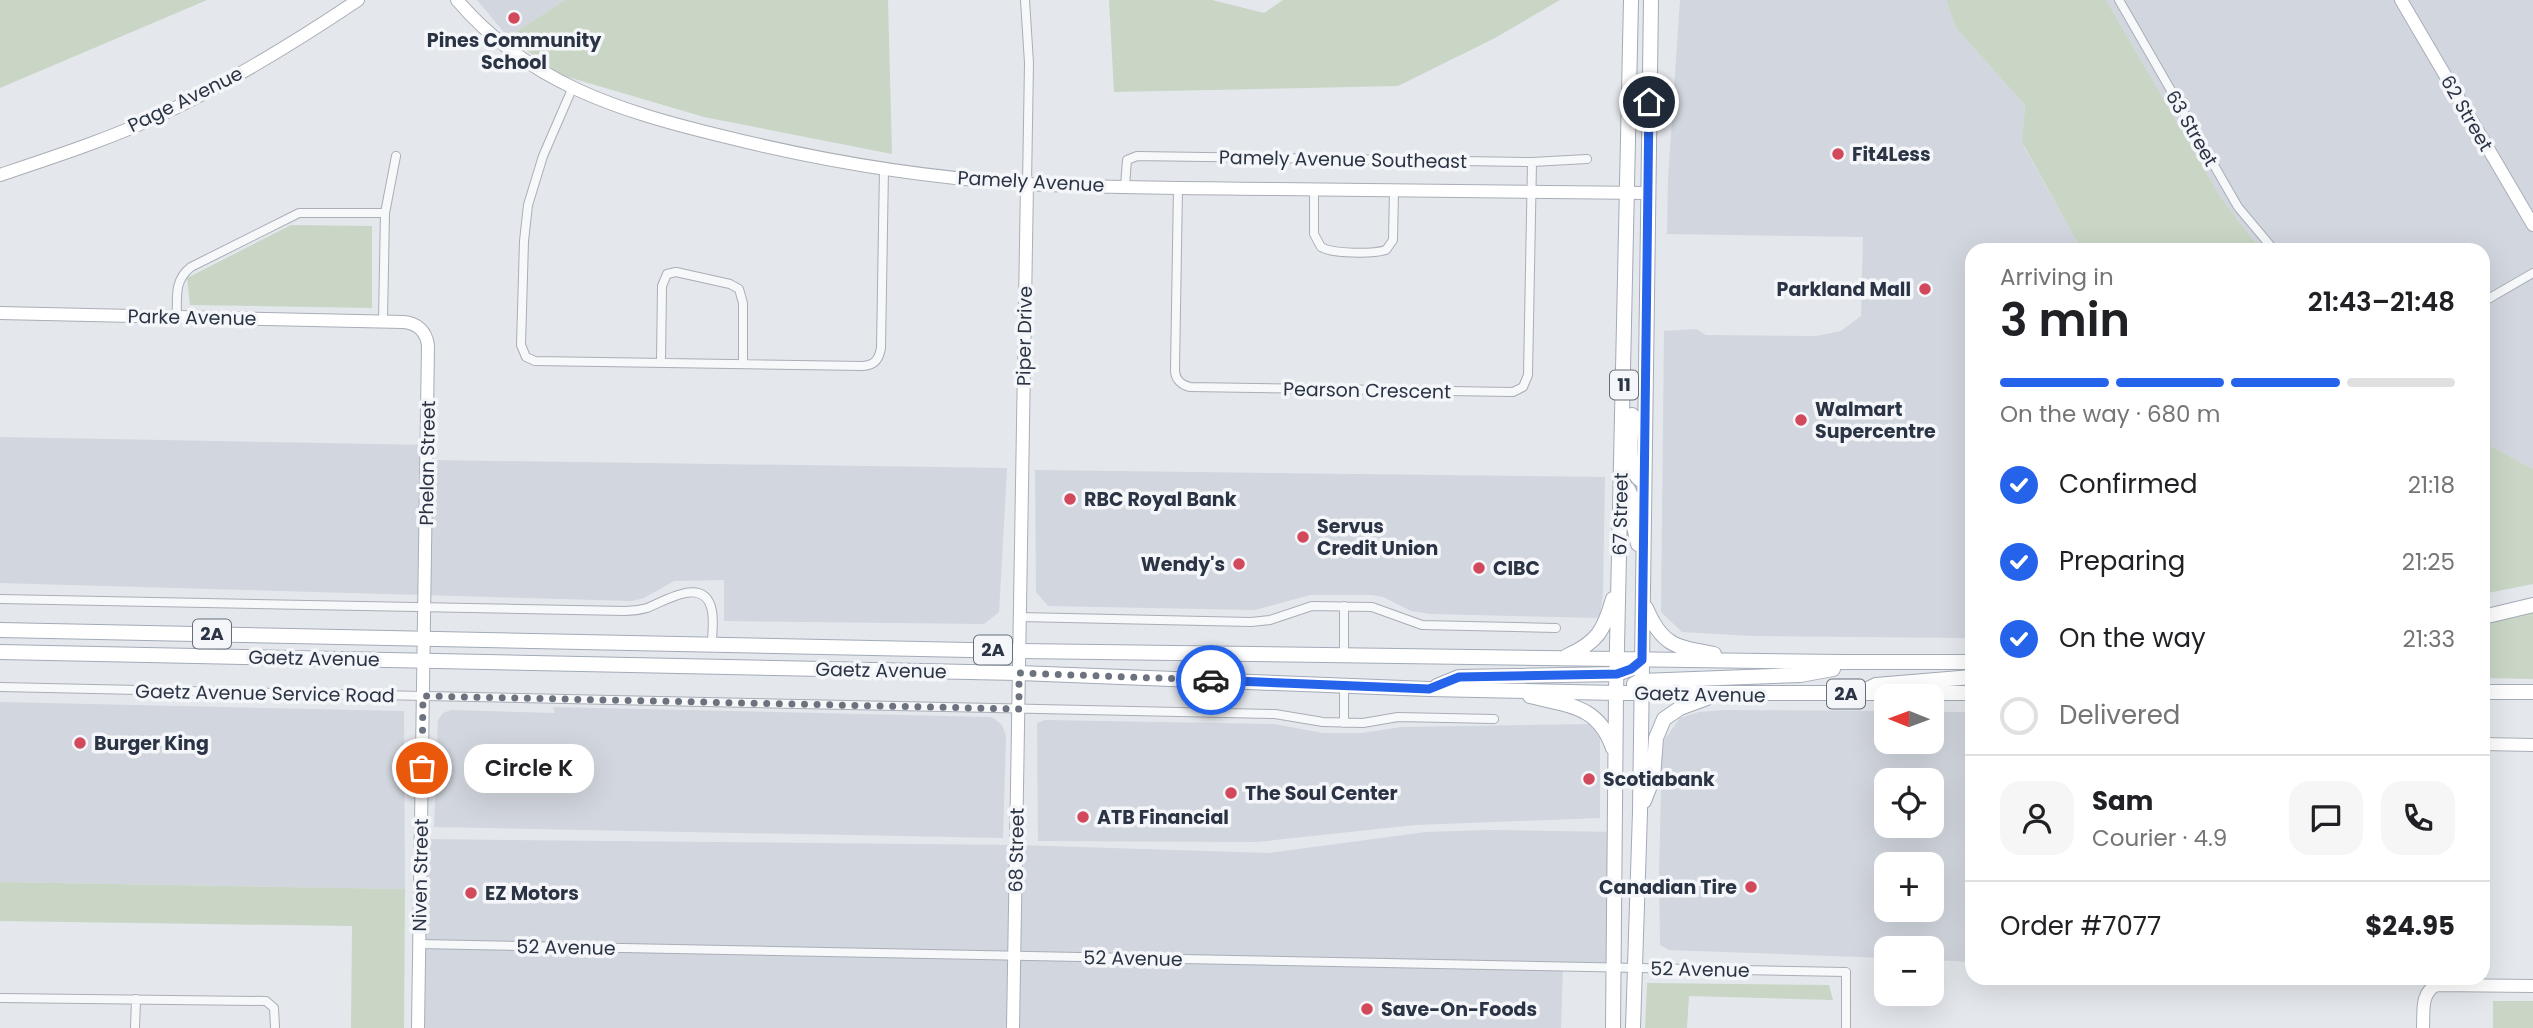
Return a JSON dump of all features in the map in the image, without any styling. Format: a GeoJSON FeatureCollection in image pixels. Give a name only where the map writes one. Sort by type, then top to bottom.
{"type":"FeatureCollection","features":[{"type":"Feature","properties":{"kind":"main road","name":"67 Street"},"geometry":{"type":"LineString","coordinates":[[1613,1028],[1616,693],[1631,0]]}},
{"type":"Feature","properties":{"kind":"main road","name":"67 Street"},"geometry":{"type":"LineString","coordinates":[[1633,1028],[1640,813],[1651,0]]}},
{"type":"Feature","properties":{"kind":"main road"},"geometry":{"type":"LineString","coordinates":[[1624,366],[1632,398],[1632,466],[1638,479],[1644,482]]}},
{"type":"Feature","properties":{"kind":"main road"},"geometry":{"type":"LineString","coordinates":[[1621,487],[1628,489],[1631,495],[1634,530],[1643,559]]}},
{"type":"Feature","properties":{"kind":"main road"},"geometry":{"type":"LineString","coordinates":[[1561,658],[1587,647],[1602,631],[1619,577]]}},
{"type":"Feature","properties":{"kind":"main road"},"geometry":{"type":"LineString","coordinates":[[1643,600],[1655,628],[1667,640],[1689,649],[1753,661]]}},
{"type":"Feature","properties":{"kind":"main road"},"geometry":{"type":"LineString","coordinates":[[2490,615],[2533,605]]}},
{"type":"Feature","properties":{"kind":"main road","name":"Gaetz Avenue"},"geometry":{"type":"LineString","coordinates":[[0,630],[1561,658],[1617,667]]}},
{"type":"Feature","properties":{"kind":"main road","name":"Gaetz Avenue"},"geometry":{"type":"LineString","coordinates":[[0,652],[1019,673],[1429,689],[1616,693]]}},
{"type":"Feature","properties":{"kind":"main road"},"geometry":{"type":"LineString","coordinates":[[1944,663],[1965,656]]}},
{"type":"Feature","properties":{"kind":"main road"},"geometry":{"type":"LineString","coordinates":[[1429,689],[1459,677],[1617,667],[1631,669],[1642,660]]}},
{"type":"Feature","properties":{"kind":"main road","name":"Gaetz Avenue"},"geometry":{"type":"LineString","coordinates":[[1642,660],[1965,662]]}},
{"type":"Feature","properties":{"kind":"main road"},"geometry":{"type":"LineString","coordinates":[[1616,693],[1641,687],[1800,675],[1866,663]]}},
{"type":"Feature","properties":{"kind":"main road"},"geometry":{"type":"LineString","coordinates":[[1858,694],[1876,685],[1965,678]]}},
{"type":"Feature","properties":{"kind":"main road","name":"Gaetz Avenue"},"geometry":{"type":"LineString","coordinates":[[1641,687],[1719,694],[1965,693]]}},
{"type":"Feature","properties":{"kind":"main road"},"geometry":{"type":"LineString","coordinates":[[1505,690],[1591,714],[1605,729],[1616,757]]}},
{"type":"Feature","properties":{"kind":"main road"},"geometry":{"type":"LineString","coordinates":[[2490,692],[2533,692]]}},
{"type":"Feature","properties":{"kind":"main road"},"geometry":{"type":"LineString","coordinates":[[1640,813],[1653,778],[1656,738],[1664,719],[1679,708],[1719,694]]}},
{"type":"Feature","properties":{"kind":"street","name":"Page Avenue"},"geometry":{"type":"LineString","coordinates":[[0,175],[73,150],[169,111],[291,45],[358,0]]}},
{"type":"Feature","properties":{"kind":"street","name":"Pamely Avenue"},"geometry":{"type":"LineString","coordinates":[[457,0],[514,54],[572,89],[628,110],[697,130],[762,146],[884,168],[1027,184],[1648,193]]}},
{"type":"Feature","properties":{"kind":"street","name":"Piper Drive"},"geometry":{"type":"LineString","coordinates":[[1019,673],[1029,63],[1025,0]]}},
{"type":"Feature","properties":{"kind":"street","name":"63 Street"},"geometry":{"type":"LineString","coordinates":[[2119,0],[2238,207],[2268,243]]}},
{"type":"Feature","properties":{"kind":"street","name":"62 Street"},"geometry":{"type":"LineString","coordinates":[[2401,0],[2533,225]]}},
{"type":"Feature","properties":{"kind":"street"},"geometry":{"type":"LineString","coordinates":[[572,89],[543,156],[528,205],[524,248],[522,350],[526,357],[535,361],[863,366],[876,361],[881,348],[884,168]]}},
{"type":"Feature","properties":{"kind":"street"},"geometry":{"type":"LineString","coordinates":[[383,321],[385,213],[396,156]]}},
{"type":"Feature","properties":{"kind":"street","name":"Pamely Avenue Southeast"},"geometry":{"type":"LineString","coordinates":[[1125,186],[1127,160],[1137,156],[1532,162],[1587,159]]}},
{"type":"Feature","properties":{"kind":"street","name":"Pearson Crescent"},"geometry":{"type":"LineString","coordinates":[[1178,187],[1175,374],[1182,384],[1203,387],[1513,392],[1520,390],[1526,383],[1528,371],[1532,162]]}},
{"type":"Feature","properties":{"kind":"street"},"geometry":{"type":"LineString","coordinates":[[1314,190],[1314,234],[1321,247],[1329,251],[1377,252],[1386,250],[1393,240],[1394,191]]}},
{"type":"Feature","properties":{"kind":"street"},"geometry":{"type":"LineString","coordinates":[[177,317],[179,278],[191,267],[226,249],[299,214],[385,213]]}},
{"type":"Feature","properties":{"kind":"street"},"geometry":{"type":"LineString","coordinates":[[661,362],[663,281],[667,274],[680,272],[730,284],[739,289],[743,303],[743,363]]}},
{"type":"Feature","properties":{"kind":"street"},"geometry":{"type":"LineString","coordinates":[[2490,298],[2533,273]]}},
{"type":"Feature","properties":{"kind":"street","name":"Parke Avenue"},"geometry":{"type":"LineString","coordinates":[[0,313],[383,321]]}},
{"type":"Feature","properties":{"kind":"street","name":"Phelan Street"},"geometry":{"type":"LineString","coordinates":[[383,321],[415,325],[427,339],[424,638]]}},
{"type":"Feature","properties":{"kind":"street"},"geometry":{"type":"LineString","coordinates":[[0,599],[632,611],[650,607],[687,591],[702,596],[709,603],[712,644]]}},
{"type":"Feature","properties":{"kind":"street"},"geometry":{"type":"LineString","coordinates":[[1020,618],[1251,622],[1270,620],[1312,606],[1344,606],[1378,608],[1422,625],[1556,628]]}},
{"type":"Feature","properties":{"kind":"street"},"geometry":{"type":"LineString","coordinates":[[1344,606],[1344,655]]}},
{"type":"Feature","properties":{"kind":"street","name":"Niven Street"},"geometry":{"type":"LineString","coordinates":[[418,1028],[424,638]]}},
{"type":"Feature","properties":{"kind":"street","name":"68 Street"},"geometry":{"type":"LineString","coordinates":[[1013,1028],[1019,673]]}},
{"type":"Feature","properties":{"kind":"street"},"geometry":{"type":"LineString","coordinates":[[1344,686],[1344,723]]}},
{"type":"Feature","properties":{"kind":"street","name":"Gaetz Avenue Service Road"},"geometry":{"type":"LineString","coordinates":[[0,687],[1275,714],[1323,723],[1363,723],[1398,717],[1494,719]]}},
{"type":"Feature","properties":{"kind":"street"},"geometry":{"type":"LineString","coordinates":[[2490,744],[2533,745]]}},
{"type":"Feature","properties":{"kind":"street","name":"52 Avenue"},"geometry":{"type":"LineString","coordinates":[[419,944],[1846,972],[1846,1028]]}},
{"type":"Feature","properties":{"kind":"street"},"geometry":{"type":"LineString","coordinates":[[2423,1028],[2424,1000],[2431,987],[2438,985]]}},
{"type":"Feature","properties":{"kind":"street"},"geometry":{"type":"LineString","coordinates":[[2488,985],[2533,986]]}},
{"type":"Feature","properties":{"kind":"street"},"geometry":{"type":"LineString","coordinates":[[0,998],[265,1001],[274,1008],[275,1028]]}},
{"type":"Feature","properties":{"kind":"street"},"geometry":{"type":"LineString","coordinates":[[135,1028],[136,999]]}},
{"type":"Feature","properties":{"kind":"shaded area","name":"Pines Community School"},"geometry":{"type":"Polygon","coordinates":[[[477,0],[565,0],[508,37],[477,0]]]}},
{"type":"Feature","properties":{"kind":"shaded area"},"geometry":{"type":"Polygon","coordinates":[[[1680,0],[1946,0],[1956,28],[2025,105],[2022,143],[2079,243],[1965,243],[1965,638],[1753,636],[1682,632],[1661,612],[1664,331],[1696,329],[1706,335],[1816,336],[1841,331],[1861,316],[1863,237],[1667,234],[1680,0]]]}},
{"type":"Feature","properties":{"kind":"shaded area"},"geometry":{"type":"Polygon","coordinates":[[[2106,0],[2533,0],[2533,469],[2490,446],[2490,243],[2256,243],[2221,198],[2106,0]]]}},
{"type":"Feature","properties":{"kind":"shaded area"},"geometry":{"type":"Polygon","coordinates":[[[0,437],[428,445],[428,460],[1007,468],[999,612],[984,624],[724,621],[724,580],[674,581],[644,598],[632,601],[0,583],[0,437]]]}},
{"type":"Feature","properties":{"kind":"shaded area"},"geometry":{"type":"Polygon","coordinates":[[[1035,470],[1605,477],[1600,618],[1431,614],[1411,611],[1383,597],[1372,595],[1310,595],[1255,610],[1048,606],[1036,592],[1035,470]]]}},
{"type":"Feature","properties":{"kind":"shaded area"},"geometry":{"type":"Polygon","coordinates":[[[0,702],[404,711],[405,889],[0,882],[0,702]]]}},
{"type":"Feature","properties":{"kind":"shaded area"},"geometry":{"type":"Polygon","coordinates":[[[553,707],[992,717],[1002,725],[1006,736],[1003,838],[434,827],[438,720],[443,713],[451,710],[555,713],[553,707]]]}},
{"type":"Feature","properties":{"kind":"shaded area"},"geometry":{"type":"Polygon","coordinates":[[[1874,711],[1874,754],[1944,754],[1944,712],[1965,712],[1965,962],[1944,961],[1944,936],[1874,936],[1874,958],[1669,950],[1660,945],[1659,871],[1664,740],[1680,718],[1699,712],[1874,711]]]}},
{"type":"Feature","properties":{"kind":"shaded area"},"geometry":{"type":"Polygon","coordinates":[[[1045,720],[1274,724],[1323,733],[1361,733],[1402,727],[1592,724],[1600,739],[1600,818],[1415,825],[1257,842],[1038,841],[1037,723],[1045,720]]]}},
{"type":"Feature","properties":{"kind":"shaded area"},"geometry":{"type":"Polygon","coordinates":[[[1426,832],[1615,832],[1614,967],[1563,966],[1561,1028],[418,1028],[421,839],[1016,845],[1269,853],[1426,832]]]}},
{"type":"Feature","properties":{"kind":"green space"},"geometry":{"type":"Polygon","coordinates":[[[0,0],[207,0],[0,88],[0,0]]]}},
{"type":"Feature","properties":{"kind":"green space"},"geometry":{"type":"Polygon","coordinates":[[[565,0],[888,0],[892,154],[704,117],[561,75],[508,37],[565,0]]]}},
{"type":"Feature","properties":{"kind":"green space"},"geometry":{"type":"Polygon","coordinates":[[[1109,0],[1212,0],[1264,13],[1283,0],[1560,0],[1495,38],[1398,86],[1114,92],[1109,0]]]}},
{"type":"Feature","properties":{"kind":"green space"},"geometry":{"type":"Polygon","coordinates":[[[1946,0],[2106,0],[2221,198],[2256,243],[2079,243],[2022,142],[2025,105],[1956,28],[1946,0]]]}},
{"type":"Feature","properties":{"kind":"green space"},"geometry":{"type":"Polygon","coordinates":[[[291,225],[372,226],[372,308],[190,305],[187,278],[291,225]]]}},
{"type":"Feature","properties":{"kind":"green space"},"geometry":{"type":"Polygon","coordinates":[[[2490,446],[2533,469],[2533,584],[2490,593],[2490,446]]]}},
{"type":"Feature","properties":{"kind":"green space"},"geometry":{"type":"Polygon","coordinates":[[[2533,613],[2533,679],[2490,678],[2490,622],[2533,613]]]}},
{"type":"Feature","properties":{"kind":"green space"},"geometry":{"type":"Polygon","coordinates":[[[0,882],[405,889],[404,1028],[351,1028],[352,926],[0,921],[0,882]]]}},
{"type":"Feature","properties":{"kind":"green space"},"geometry":{"type":"Polygon","coordinates":[[[1647,983],[1829,985],[1833,1000],[1689,996],[1687,1028],[1645,1028],[1647,983]]]}},
{"type":"Feature","properties":{"kind":"green space"},"geometry":{"type":"Polygon","coordinates":[[[2493,1001],[2533,1001],[2533,1028],[2493,1028],[2493,1001]]]}},
{"type":"Feature","properties":{"kind":"way so far"},"geometry":{"type":"LineString","coordinates":[[422,768],[423,696],[1019,709],[1019,673],[1211,680]]}},
{"type":"Feature","properties":{"kind":"place","name":"Pines Community School"},"geometry":{"type":"Point","coordinates":[514,18]}},
{"type":"Feature","properties":{"kind":"place","name":"Fit4Less"},"geometry":{"type":"Point","coordinates":[1838,154]}},
{"type":"Feature","properties":{"kind":"place","name":"Parkland Mall"},"geometry":{"type":"Point","coordinates":[1925,289]}},
{"type":"Feature","properties":{"kind":"place","name":"Walmart Supercentre"},"geometry":{"type":"Point","coordinates":[1801,420]}},
{"type":"Feature","properties":{"kind":"place","name":"RBC Royal Bank"},"geometry":{"type":"Point","coordinates":[1070,499]}},
{"type":"Feature","properties":{"kind":"place","name":"Servus Credit Union"},"geometry":{"type":"Point","coordinates":[1303,537]}},
{"type":"Feature","properties":{"kind":"place","name":"Wendy's"},"geometry":{"type":"Point","coordinates":[1239,564]}},
{"type":"Feature","properties":{"kind":"place","name":"CIBC"},"geometry":{"type":"Point","coordinates":[1479,568]}},
{"type":"Feature","properties":{"kind":"place","name":"Burger King"},"geometry":{"type":"Point","coordinates":[80,743]}},
{"type":"Feature","properties":{"kind":"place","name":"Circle K"},"geometry":{"type":"Point","coordinates":[422,768]}},
{"type":"Feature","properties":{"kind":"place","name":"Scotiabank"},"geometry":{"type":"Point","coordinates":[1589,779]}},
{"type":"Feature","properties":{"kind":"place","name":"The Soul Center"},"geometry":{"type":"Point","coordinates":[1231,793]}},
{"type":"Feature","properties":{"kind":"place","name":"ATB Financial"},"geometry":{"type":"Point","coordinates":[1083,817]}},
{"type":"Feature","properties":{"kind":"place","name":"Canadian Tire"},"geometry":{"type":"Point","coordinates":[1751,887]}},
{"type":"Feature","properties":{"kind":"place","name":"EZ Motors"},"geometry":{"type":"Point","coordinates":[471,893]}},
{"type":"Feature","properties":{"kind":"place","name":"Save-On-Foods"},"geometry":{"type":"Point","coordinates":[1367,1009]}},
{"type":"Feature","properties":{"kind":"route"},"geometry":{"type":"LineString","coordinates":[[1211,680],[1429,689],[1459,677],[1617,674],[1631,669],[1642,660],[1649,102]]}}]}
